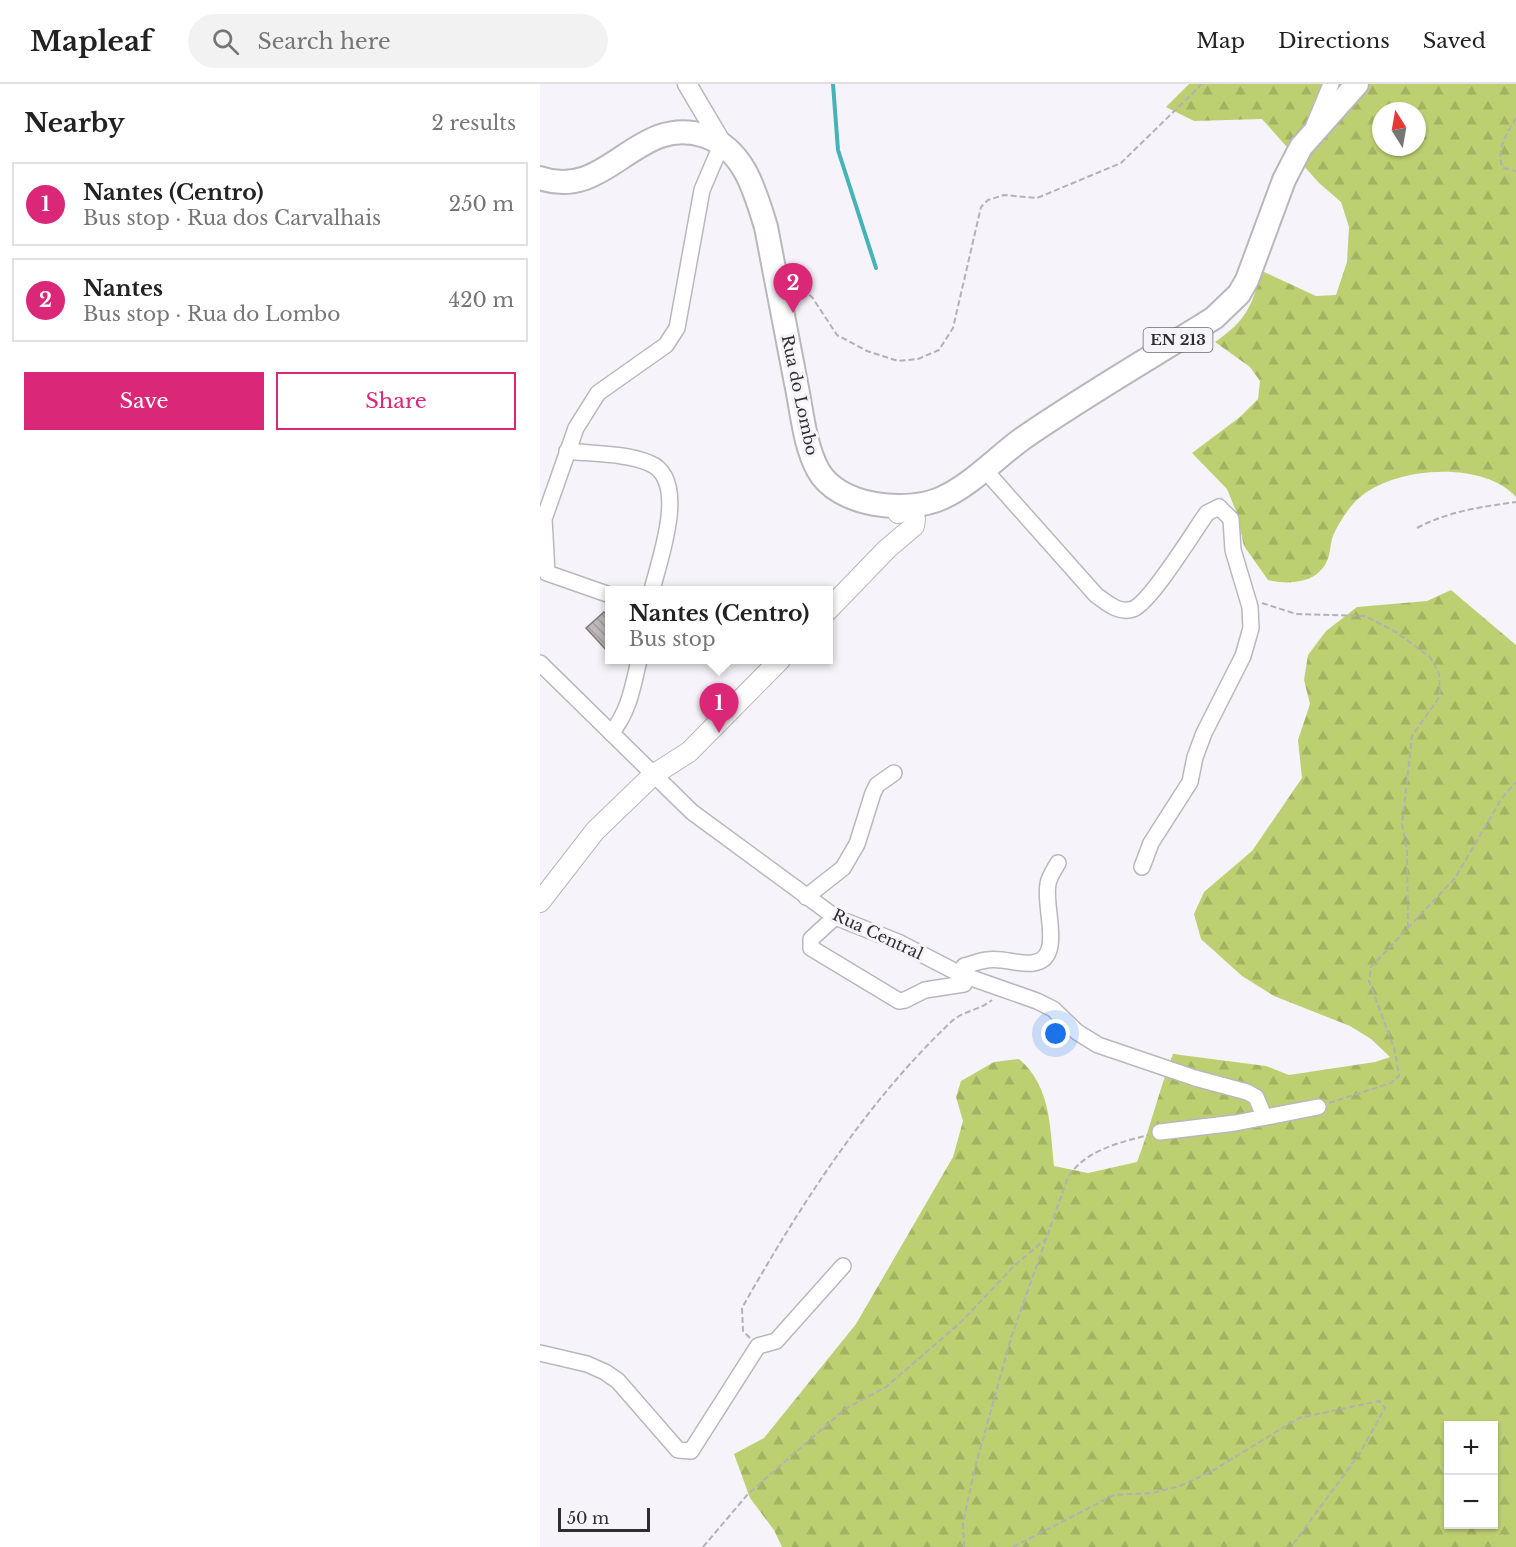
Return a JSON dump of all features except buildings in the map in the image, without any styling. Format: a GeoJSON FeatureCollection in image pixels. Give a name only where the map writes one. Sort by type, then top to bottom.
{"type":"FeatureCollection","features":[{"type":"Feature","properties":{"kind":"main road","name":"EN 213"},"geometry":{"type":"LineString","coordinates":[[902,517],[942,498],[1022,440],[1214,318],[1228,305],[1247,280],[1284,180],[1311,134],[1357,84]]}},
{"type":"Feature","properties":{"kind":"main road","name":"Rua do Lombo"},"geometry":{"type":"LineString","coordinates":[[540,178],[562,183],[584,180],[647,140],[664,133],[695,132],[722,143],[747,174],[756,193],[774,268],[806,435],[819,472],[830,485],[845,495],[902,517]]}},
{"type":"Feature","properties":{"kind":"main road"},"geometry":{"type":"LineString","coordinates":[[833,605],[887,549],[902,517]]}},
{"type":"Feature","properties":{"kind":"main road"},"geometry":{"type":"LineString","coordinates":[[540,902],[595,831],[654,775],[689,752],[776,664]]}},
{"type":"Feature","properties":{"kind":"street"},"geometry":{"type":"LineString","coordinates":[[605,594],[547,573],[543,508],[576,428],[598,393],[666,345],[677,328],[702,190],[722,143],[687,84]]}},
{"type":"Feature","properties":{"kind":"street"},"geometry":{"type":"LineString","coordinates":[[1311,134],[1331,84]]}},
{"type":"Feature","properties":{"kind":"street"},"geometry":{"type":"LineString","coordinates":[[567,452],[633,459],[651,463],[661,471],[669,490],[670,511],[666,542],[653,586]]}},
{"type":"Feature","properties":{"kind":"street"},"geometry":{"type":"LineString","coordinates":[[984,469],[1096,595],[1116,609],[1134,609],[1149,596],[1207,513],[1219,507],[1231,519],[1233,550],[1248,599],[1251,628],[1243,656],[1204,733],[1195,757],[1190,782],[1151,843],[1142,867]]}},
{"type":"Feature","properties":{"kind":"street","name":"Rua Central"},"geometry":{"type":"LineString","coordinates":[[540,663],[692,812],[835,917],[898,942],[964,975],[1053,1010],[1077,1032],[1098,1045],[1195,1078],[1247,1092],[1256,1097],[1264,1116]]}},
{"type":"Feature","properties":{"kind":"street"},"geometry":{"type":"LineString","coordinates":[[611,733],[621,721],[638,664]]}},
{"type":"Feature","properties":{"kind":"street"},"geometry":{"type":"LineString","coordinates":[[806,897],[843,868],[857,844],[877,785],[894,773]]}},
{"type":"Feature","properties":{"kind":"street"},"geometry":{"type":"LineString","coordinates":[[835,917],[811,939],[811,948],[899,1000],[905,1000],[925,990],[964,984],[964,966],[988,959],[1033,963],[1043,960],[1049,954],[1052,943],[1047,916],[1048,884],[1058,863]]}},
{"type":"Feature","properties":{"kind":"street"},"geometry":{"type":"LineString","coordinates":[[1160,1132],[1235,1123],[1318,1107]]}},
{"type":"Feature","properties":{"kind":"street"},"geometry":{"type":"LineString","coordinates":[[540,1353],[587,1364],[605,1372],[618,1381],[678,1450],[691,1451],[758,1346],[776,1341],[843,1266]]}},
{"type":"Feature","properties":{"kind":"path"},"geometry":{"type":"LineString","coordinates":[[774,268],[812,297],[837,335],[867,351],[897,361],[918,359],[929,355],[939,350],[953,328],[981,207],[988,200],[1005,195],[1037,198],[1121,163],[1202,84]]}},
{"type":"Feature","properties":{"kind":"path"},"geometry":{"type":"LineString","coordinates":[[1516,118],[1501,146],[1499,161],[1503,168],[1516,171]]}},
{"type":"Feature","properties":{"kind":"path"},"geometry":{"type":"LineString","coordinates":[[1418,528],[1437,518],[1465,510],[1516,502]]}},
{"type":"Feature","properties":{"kind":"path"},"geometry":{"type":"LineString","coordinates":[[1248,599],[1296,614],[1365,616],[1396,632],[1430,657],[1439,674],[1440,696],[1412,736],[1401,825],[1407,851],[1408,929]]}},
{"type":"Feature","properties":{"kind":"path"},"geometry":{"type":"LineString","coordinates":[[1318,1107],[1391,1083],[1399,1076],[1395,1051],[1369,981],[1371,967],[1455,878],[1502,798],[1516,782]]}},
{"type":"Feature","properties":{"kind":"path"},"geometry":{"type":"LineString","coordinates":[[758,1346],[743,1331],[742,1308],[824,1173],[930,1044],[954,1019],[986,1005],[993,999],[998,987]]}},
{"type":"Feature","properties":{"kind":"path"},"geometry":{"type":"LineString","coordinates":[[964,1547],[963,1523],[975,1468],[1011,1338],[1068,1177],[1078,1162],[1112,1144],[1160,1132]]}},
{"type":"Feature","properties":{"kind":"path"},"geometry":{"type":"LineString","coordinates":[[703,1547],[747,1494],[845,1409],[886,1388],[961,1322],[1014,1266],[1048,1238]]}},
{"type":"Feature","properties":{"kind":"path"},"geometry":{"type":"LineString","coordinates":[[1013,1547],[1114,1495],[1152,1493],[1180,1486],[1212,1471],[1299,1418],[1379,1401],[1386,1408],[1360,1453],[1291,1547]]}},
{"type":"Feature","properties":{"kind":"green space"},"geometry":{"type":"Polygon","coordinates":[[[1189,84],[1516,84],[1516,497],[1501,485],[1459,472],[1410,475],[1388,482],[1368,491],[1350,507],[1336,530],[1327,561],[1319,572],[1302,581],[1268,580],[1244,546],[1236,511],[1227,489],[1192,453],[1240,417],[1258,399],[1260,381],[1250,367],[1215,342],[1234,327],[1246,312],[1255,294],[1262,271],[1316,296],[1336,295],[1347,262],[1349,227],[1341,202],[1319,183],[1262,119],[1194,121],[1166,107],[1189,84]]]}},
{"type":"Feature","properties":{"kind":"green space"},"geometry":{"type":"Polygon","coordinates":[[[1451,590],[1516,645],[1516,1547],[782,1547],[774,1530],[750,1498],[734,1454],[764,1438],[856,1324],[953,1157],[963,1121],[956,1097],[961,1081],[994,1062],[1019,1059],[1030,1070],[1043,1094],[1050,1122],[1054,1166],[1088,1173],[1137,1162],[1173,1054],[1266,1066],[1289,1075],[1375,1062],[1390,1057],[1371,1039],[1350,1026],[1274,996],[1242,976],[1201,939],[1194,914],[1204,892],[1252,851],[1302,778],[1298,740],[1310,704],[1304,680],[1308,655],[1326,631],[1357,607],[1427,601],[1451,590]]]}},
{"type":"Feature","properties":{"kind":"waterway"},"geometry":{"type":"LineString","coordinates":[[833,84],[838,150],[876,268]]}},
{"type":"Feature","properties":{"kind":"place","name":"Nantes"},"geometry":{"type":"Point","coordinates":[793,313]}},
{"type":"Feature","properties":{"kind":"place","name":"Nantes (Centro)"},"geometry":{"type":"Point","coordinates":[719,733]}}]}
